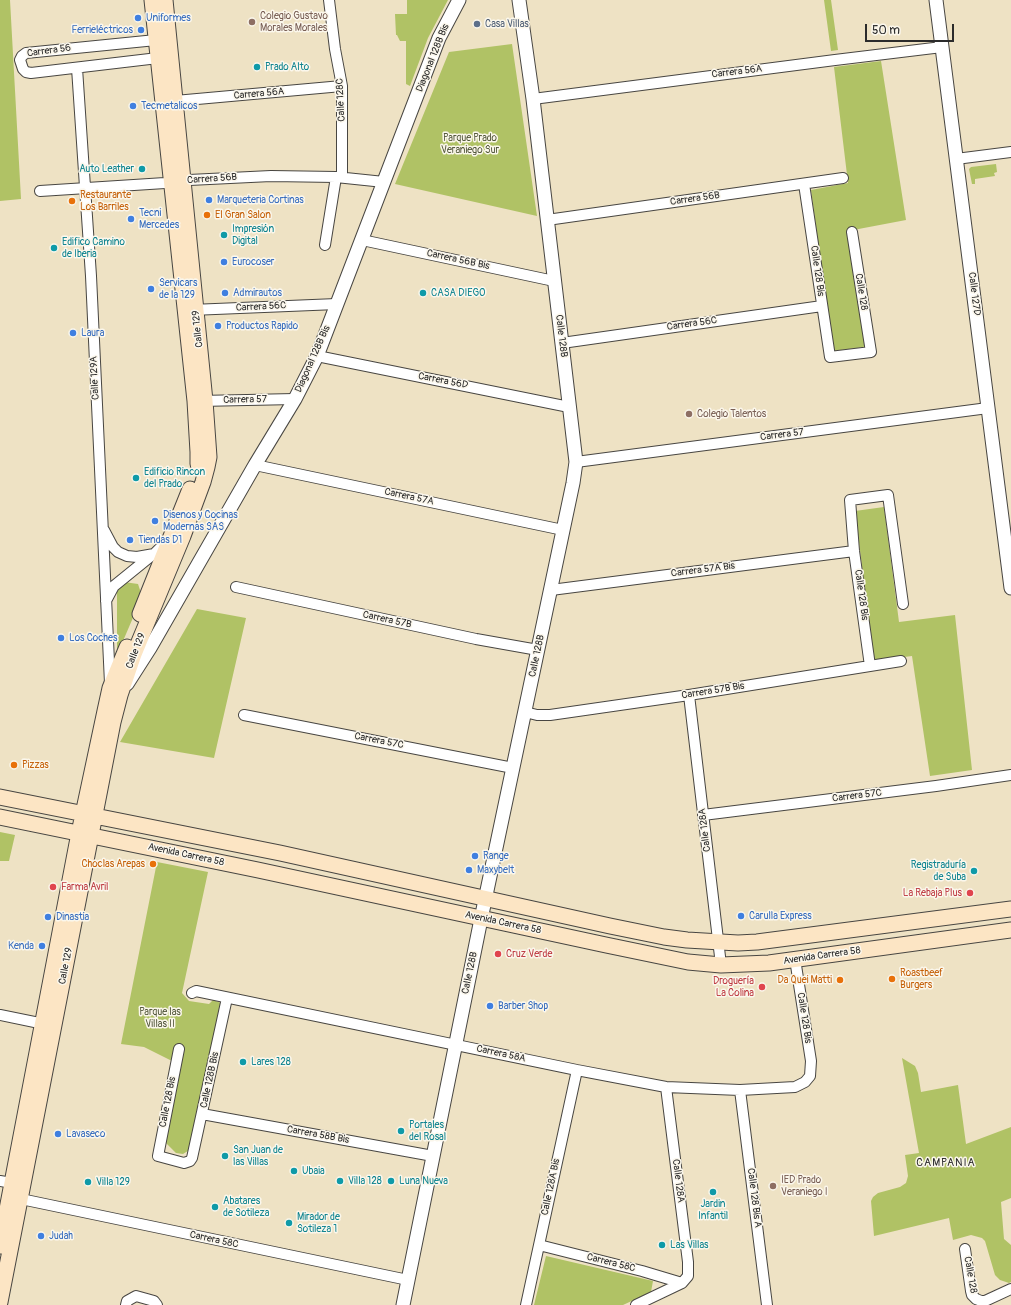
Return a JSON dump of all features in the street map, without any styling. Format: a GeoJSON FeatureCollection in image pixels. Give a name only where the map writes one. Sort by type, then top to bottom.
{"type":"FeatureCollection","features":[{"type":"Feature","properties":{"kind":"main road","name":"Calle 129"},"geometry":{"type":"LineString","coordinates":[[115,692],[134,654],[183,536],[206,472],[209,448],[200,401],[177,182],[158,58],[152,0]]}},
{"type":"Feature","properties":{"kind":"main road","name":"Calle 129"},"geometry":{"type":"LineString","coordinates":[[165,0],[175,102],[177,182]]}},
{"type":"Feature","properties":{"kind":"main road","name":"Calle 129"},"geometry":{"type":"LineString","coordinates":[[0,1246],[49,1025],[89,815],[113,722],[115,692],[198,462],[200,401]]}},
{"type":"Feature","properties":{"kind":"main road","name":"Avenida Carrera 58"},"geometry":{"type":"LineString","coordinates":[[0,797],[287,855],[664,937],[738,943],[781,940],[1011,909]]}},
{"type":"Feature","properties":{"kind":"main road","name":"Avenida Carrera 58"},"geometry":{"type":"LineString","coordinates":[[0,817],[675,960],[721,965],[751,965],[1011,930]]}},
{"type":"Feature","properties":{"kind":"main road","name":"Calle 129"},"geometry":{"type":"LineString","coordinates":[[0,1302],[14,1187]]}},
{"type":"Feature","properties":{"kind":"street","name":"Calle 128C"},"geometry":{"type":"LineString","coordinates":[[325,244],[339,177],[342,86],[335,49],[329,0]]}},
{"type":"Feature","properties":{"kind":"street","name":"Diagonal 128B Bis"},"geometry":{"type":"LineString","coordinates":[[115,692],[154,642],[255,464],[295,399],[316,356],[337,304],[439,38],[459,0]]}},
{"type":"Feature","properties":{"kind":"street","name":"Calle 128B"},"geometry":{"type":"LineString","coordinates":[[402,1305],[481,919],[564,530],[576,462],[533,99],[519,0]]}},
{"type":"Feature","properties":{"kind":"street","name":"Calle 127D"},"geometry":{"type":"LineString","coordinates":[[936,0],[1011,588]]}},
{"type":"Feature","properties":{"kind":"street","name":"Carrera 56"},"geometry":{"type":"LineString","coordinates":[[156,40],[26,53],[20,60],[23,69],[26,72],[31,73],[158,58]]}},
{"type":"Feature","properties":{"kind":"street","name":"Carrera 56A"},"geometry":{"type":"LineString","coordinates":[[533,99],[942,47]]}},
{"type":"Feature","properties":{"kind":"street","name":"Calle 129A"},"geometry":{"type":"LineString","coordinates":[[77,68],[85,188],[106,601],[115,692]]}},
{"type":"Feature","properties":{"kind":"street","name":"Carrera 56A"},"geometry":{"type":"LineString","coordinates":[[175,102],[342,86]]}},
{"type":"Feature","properties":{"kind":"street"},"geometry":{"type":"LineString","coordinates":[[956,159],[1011,152]]}},
{"type":"Feature","properties":{"kind":"street","name":"Carrera 56B"},"geometry":{"type":"LineString","coordinates":[[40,191],[271,176],[339,177],[384,182]]}},
{"type":"Feature","properties":{"kind":"street","name":"Carrera 56B"},"geometry":{"type":"LineString","coordinates":[[547,220],[842,178]]}},
{"type":"Feature","properties":{"kind":"street","name":"Calle 128 Bis"},"geometry":{"type":"LineString","coordinates":[[804,184],[830,358]]}},
{"type":"Feature","properties":{"kind":"street","name":"Calle 128"},"geometry":{"type":"LineString","coordinates":[[830,358],[871,352],[852,232]]}},
{"type":"Feature","properties":{"kind":"street","name":"Carrera 56B Bis"},"geometry":{"type":"LineString","coordinates":[[362,240],[554,281]]}},
{"type":"Feature","properties":{"kind":"street","name":"Carrera 56C"},"geometry":{"type":"LineString","coordinates":[[191,310],[337,304]]}},
{"type":"Feature","properties":{"kind":"street","name":"Carrera 56C"},"geometry":{"type":"LineString","coordinates":[[562,343],[822,306]]}},
{"type":"Feature","properties":{"kind":"street","name":"Carrera 56D"},"geometry":{"type":"LineString","coordinates":[[316,356],[569,407]]}},
{"type":"Feature","properties":{"kind":"street","name":"Carrera 57"},"geometry":{"type":"LineString","coordinates":[[200,401],[295,399]]}},
{"type":"Feature","properties":{"kind":"street","name":"Carrera 57"},"geometry":{"type":"LineString","coordinates":[[576,462],[988,408]]}},
{"type":"Feature","properties":{"kind":"street","name":"Carrera 57A"},"geometry":{"type":"LineString","coordinates":[[255,464],[564,530]]}},
{"type":"Feature","properties":{"kind":"street","name":"Calle 128 Bis"},"geometry":{"type":"LineString","coordinates":[[870,666],[854,551],[850,500],[888,495],[903,604]]}},
{"type":"Feature","properties":{"kind":"street"},"geometry":{"type":"LineString","coordinates":[[102,523],[112,547],[118,552],[127,556],[137,557],[154,554]]}},
{"type":"Feature","properties":{"kind":"street","name":"Calle 129"},"geometry":{"type":"LineString","coordinates":[[154,554],[173,532]]}},
{"type":"Feature","properties":{"kind":"street","name":"Carrera 57A Bis"},"geometry":{"type":"LineString","coordinates":[[551,590],[854,551]]}},
{"type":"Feature","properties":{"kind":"street"},"geometry":{"type":"LineString","coordinates":[[106,601],[114,586],[154,554]]}},
{"type":"Feature","properties":{"kind":"street","name":"Carrera 57B"},"geometry":{"type":"LineString","coordinates":[[236,587],[468,637],[538,650]]}},
{"type":"Feature","properties":{"kind":"street","name":"Carrera 57B Bis"},"geometry":{"type":"LineString","coordinates":[[525,712],[537,715],[550,715],[689,695],[902,661]]}},
{"type":"Feature","properties":{"kind":"street","name":"Calle 128A"},"geometry":{"type":"LineString","coordinates":[[689,695],[721,965]]}},
{"type":"Feature","properties":{"kind":"street","name":"Carrera 57C"},"geometry":{"type":"LineString","coordinates":[[244,715],[513,768]]}},
{"type":"Feature","properties":{"kind":"street","name":"Carrera 57C"},"geometry":{"type":"LineString","coordinates":[[703,816],[936,786],[1011,774]]}},
{"type":"Feature","properties":{"kind":"street","name":"Calle 128 Bis"},"geometry":{"type":"LineString","coordinates":[[795,959],[811,1061],[810,1076]]}},
{"type":"Feature","properties":{"kind":"street","name":"Carrera 58A"},"geometry":{"type":"LineString","coordinates":[[192,993],[196,991],[666,1087],[740,1090],[795,1087],[805,1082],[810,1076]]}},
{"type":"Feature","properties":{"kind":"street","name":"Calle 128B Bis"},"geometry":{"type":"LineString","coordinates":[[190,1161],[202,1114],[227,998]]}},
{"type":"Feature","properties":{"kind":"street"},"geometry":{"type":"LineString","coordinates":[[0,1015],[49,1025]]}},
{"type":"Feature","properties":{"kind":"street","name":"Calle 128 Bis"},"geometry":{"type":"LineString","coordinates":[[179,1049],[158,1156],[184,1163],[190,1161]]}},
{"type":"Feature","properties":{"kind":"street","name":"Calle 128A Bis"},"geometry":{"type":"LineString","coordinates":[[526,1305],[577,1070]]}},
{"type":"Feature","properties":{"kind":"street","name":"Calle 128A"},"geometry":{"type":"LineString","coordinates":[[666,1087],[688,1262],[685,1279]]}},
{"type":"Feature","properties":{"kind":"street","name":"Calle 128 Bis A"},"geometry":{"type":"LineString","coordinates":[[740,1090],[767,1305]]}},
{"type":"Feature","properties":{"kind":"street","name":"Carrera 58B Bis"},"geometry":{"type":"LineString","coordinates":[[202,1114],[433,1156]]}},
{"type":"Feature","properties":{"kind":"street","name":"Carrera 58C"},"geometry":{"type":"LineString","coordinates":[[14,1187],[408,1280]]}},
{"type":"Feature","properties":{"kind":"street","name":"Carrera 58C"},"geometry":{"type":"LineString","coordinates":[[539,1245],[642,1271],[685,1279]]}},
{"type":"Feature","properties":{"kind":"street","name":"Calle 128"},"geometry":{"type":"LineString","coordinates":[[965,1249],[971,1291],[972,1295],[976,1299],[981,1301],[985,1300],[1011,1288]]}},
{"type":"Feature","properties":{"kind":"street"},"geometry":{"type":"LineString","coordinates":[[636,1305],[685,1279]]}},
{"type":"Feature","properties":{"kind":"street"},"geometry":{"type":"LineString","coordinates":[[126,1305],[127,1300],[136,1296],[154,1301],[157,1305]]}},
{"type":"Feature","properties":{"kind":"green space"},"geometry":{"type":"Polygon","coordinates":[[[0,0],[10,0],[21,199],[0,201],[0,0]]]}},
{"type":"Feature","properties":{"kind":"green space"},"geometry":{"type":"Polygon","coordinates":[[[407,0],[448,0],[428,38],[410,86],[406,84],[406,41],[400,41],[396,35],[395,14],[407,14],[407,0]]]}},
{"type":"Feature","properties":{"kind":"green space"},"geometry":{"type":"Polygon","coordinates":[[[824,0],[831,0],[838,50],[831,51],[824,0]]]}},
{"type":"Feature","properties":{"kind":"green space","name":"Parque Prado Veraniego Sur"},"geometry":{"type":"Polygon","coordinates":[[[512,44],[537,216],[395,184],[449,52],[512,44]]]}},
{"type":"Feature","properties":{"kind":"green space"},"geometry":{"type":"Polygon","coordinates":[[[881,61],[906,220],[848,231],[865,347],[833,351],[811,190],[848,183],[834,67],[881,61]]]}},
{"type":"Feature","properties":{"kind":"green space"},"geometry":{"type":"Polygon","coordinates":[[[996,164],[997,172],[994,173],[995,176],[975,179],[975,184],[972,184],[969,169],[971,167],[996,164]]]}},
{"type":"Feature","properties":{"kind":"green space"},"geometry":{"type":"Polygon","coordinates":[[[884,507],[899,622],[955,615],[972,770],[930,776],[912,656],[874,661],[855,511],[884,507]]]}},
{"type":"Feature","properties":{"kind":"green space"},"geometry":{"type":"Polygon","coordinates":[[[124,582],[138,584],[141,599],[117,655],[117,592],[119,585],[124,582]]]}},
{"type":"Feature","properties":{"kind":"green space"},"geometry":{"type":"Polygon","coordinates":[[[197,609],[246,618],[214,758],[120,742],[197,609]]]}},
{"type":"Feature","properties":{"kind":"green space"},"geometry":{"type":"Polygon","coordinates":[[[0,832],[15,835],[9,861],[0,861],[0,832]]]}},
{"type":"Feature","properties":{"kind":"green space","name":"Parque las Villas II"},"geometry":{"type":"Polygon","coordinates":[[[157,862],[208,872],[182,993],[189,1001],[209,1004],[213,1000],[221,1003],[191,1149],[183,1154],[176,1153],[166,1143],[180,1065],[144,1047],[121,1044],[157,862]]]}},
{"type":"Feature","properties":{"kind":"green space"},"geometry":{"type":"Polygon","coordinates":[[[902,1058],[915,1066],[918,1073],[921,1092],[958,1085],[966,1144],[1011,1127],[1011,1198],[1001,1202],[1004,1239],[1011,1245],[1011,1282],[1009,1283],[1000,1280],[995,1275],[985,1241],[982,1238],[971,1235],[953,1240],[949,1218],[874,1236],[871,1201],[873,1197],[878,1193],[900,1187],[906,1183],[908,1176],[905,1155],[919,1153],[902,1058]]]}},
{"type":"Feature","properties":{"kind":"green space"},"geometry":{"type":"Polygon","coordinates":[[[546,1256],[653,1281],[651,1292],[623,1305],[534,1305],[546,1256]]]}},
{"type":"Feature","properties":{"kind":"place","name":"Uniformes"},"geometry":{"type":"Point","coordinates":[138,18]}},
{"type":"Feature","properties":{"kind":"place","name":"Colegio Gustavo Morales Morales"},"geometry":{"type":"Point","coordinates":[252,22]}},
{"type":"Feature","properties":{"kind":"place","name":"Casa Villas"},"geometry":{"type":"Point","coordinates":[477,24]}},
{"type":"Feature","properties":{"kind":"place","name":"Ferrieléctricos"},"geometry":{"type":"Point","coordinates":[141,30]}},
{"type":"Feature","properties":{"kind":"place","name":"Prado Alto"},"geometry":{"type":"Point","coordinates":[257,67]}},
{"type":"Feature","properties":{"kind":"place","name":"Tecmetalicos"},"geometry":{"type":"Point","coordinates":[133,106]}},
{"type":"Feature","properties":{"kind":"place","name":"Auto Leather"},"geometry":{"type":"Point","coordinates":[142,169]}},
{"type":"Feature","properties":{"kind":"place","name":"Marqueteria Cortinas"},"geometry":{"type":"Point","coordinates":[209,200]}},
{"type":"Feature","properties":{"kind":"place","name":"Restaurante Los Barriles"},"geometry":{"type":"Point","coordinates":[72,201]}},
{"type":"Feature","properties":{"kind":"place","name":"El Gran Salon"},"geometry":{"type":"Point","coordinates":[207,215]}},
{"type":"Feature","properties":{"kind":"place","name":"Tecni Mercedes"},"geometry":{"type":"Point","coordinates":[131,219]}},
{"type":"Feature","properties":{"kind":"place","name":"Impresión Digital"},"geometry":{"type":"Point","coordinates":[224,235]}},
{"type":"Feature","properties":{"kind":"place","name":"Edifico Camino de Iberia"},"geometry":{"type":"Point","coordinates":[54,248]}},
{"type":"Feature","properties":{"kind":"place","name":"Eurocoser"},"geometry":{"type":"Point","coordinates":[224,262]}},
{"type":"Feature","properties":{"kind":"place","name":"Servicars de la 129"},"geometry":{"type":"Point","coordinates":[151,289]}},
{"type":"Feature","properties":{"kind":"place","name":"Admirautos"},"geometry":{"type":"Point","coordinates":[225,293]}},
{"type":"Feature","properties":{"kind":"place","name":"CASA DIEGO"},"geometry":{"type":"Point","coordinates":[423,293]}},
{"type":"Feature","properties":{"kind":"place","name":"Productos Rapido"},"geometry":{"type":"Point","coordinates":[218,326]}},
{"type":"Feature","properties":{"kind":"place","name":"Laura"},"geometry":{"type":"Point","coordinates":[73,333]}},
{"type":"Feature","properties":{"kind":"place","name":"Colegio Talentos"},"geometry":{"type":"Point","coordinates":[689,414]}},
{"type":"Feature","properties":{"kind":"place","name":"Edificio Rincon del Prado"},"geometry":{"type":"Point","coordinates":[136,478]}},
{"type":"Feature","properties":{"kind":"place","name":"Disenos y Cocinas Modernas SAS"},"geometry":{"type":"Point","coordinates":[155,521]}},
{"type":"Feature","properties":{"kind":"place","name":"Tiendas D1"},"geometry":{"type":"Point","coordinates":[130,540]}},
{"type":"Feature","properties":{"kind":"place","name":"Los Coches"},"geometry":{"type":"Point","coordinates":[61,638]}},
{"type":"Feature","properties":{"kind":"place","name":"Pizzas"},"geometry":{"type":"Point","coordinates":[14,765]}},
{"type":"Feature","properties":{"kind":"place","name":"Range"},"geometry":{"type":"Point","coordinates":[475,856]}},
{"type":"Feature","properties":{"kind":"place","name":"Choclas Arepas"},"geometry":{"type":"Point","coordinates":[153,864]}},
{"type":"Feature","properties":{"kind":"place","name":"Maxybelt"},"geometry":{"type":"Point","coordinates":[469,870]}},
{"type":"Feature","properties":{"kind":"place","name":"Registraduría de Suba"},"geometry":{"type":"Point","coordinates":[974,871]}},
{"type":"Feature","properties":{"kind":"place","name":"Farma Avril"},"geometry":{"type":"Point","coordinates":[53,887]}},
{"type":"Feature","properties":{"kind":"place","name":"La Rebaja Plus"},"geometry":{"type":"Point","coordinates":[970,893]}},
{"type":"Feature","properties":{"kind":"place","name":"Carulla Express"},"geometry":{"type":"Point","coordinates":[741,916]}},
{"type":"Feature","properties":{"kind":"place","name":"Dinastia"},"geometry":{"type":"Point","coordinates":[48,917]}},
{"type":"Feature","properties":{"kind":"place","name":"Kenda"},"geometry":{"type":"Point","coordinates":[42,946]}},
{"type":"Feature","properties":{"kind":"place","name":"Cruz Verde"},"geometry":{"type":"Point","coordinates":[498,954]}},
{"type":"Feature","properties":{"kind":"place","name":"Roastbeef Burgers"},"geometry":{"type":"Point","coordinates":[892,979]}},
{"type":"Feature","properties":{"kind":"place","name":"Da Quei Matti"},"geometry":{"type":"Point","coordinates":[840,980]}},
{"type":"Feature","properties":{"kind":"place","name":"Droguería La Colina"},"geometry":{"type":"Point","coordinates":[762,987]}},
{"type":"Feature","properties":{"kind":"place","name":"Barber Shop"},"geometry":{"type":"Point","coordinates":[490,1006]}},
{"type":"Feature","properties":{"kind":"place","name":"Lares 128"},"geometry":{"type":"Point","coordinates":[243,1062]}},
{"type":"Feature","properties":{"kind":"place","name":"Portales del Rosal"},"geometry":{"type":"Point","coordinates":[401,1131]}},
{"type":"Feature","properties":{"kind":"place","name":"Lavaseco"},"geometry":{"type":"Point","coordinates":[58,1134]}},
{"type":"Feature","properties":{"kind":"place","name":"San Juan de las Villas"},"geometry":{"type":"Point","coordinates":[225,1156]}},
{"type":"Feature","properties":{"kind":"place","name":"Ubaia"},"geometry":{"type":"Point","coordinates":[294,1171]}},
{"type":"Feature","properties":{"kind":"place","name":"Villa 128"},"geometry":{"type":"Point","coordinates":[340,1181]}},
{"type":"Feature","properties":{"kind":"place","name":"Luna Nueva"},"geometry":{"type":"Point","coordinates":[391,1181]}},
{"type":"Feature","properties":{"kind":"place","name":"Villa 129"},"geometry":{"type":"Point","coordinates":[88,1182]}},
{"type":"Feature","properties":{"kind":"place","name":"IED Prado Veraniego I"},"geometry":{"type":"Point","coordinates":[773,1186]}},
{"type":"Feature","properties":{"kind":"place","name":"Jardin Infantil"},"geometry":{"type":"Point","coordinates":[713,1192]}},
{"type":"Feature","properties":{"kind":"place","name":"Abatares de Sotileza"},"geometry":{"type":"Point","coordinates":[215,1207]}},
{"type":"Feature","properties":{"kind":"place","name":"Mirador de Sotileza 1"},"geometry":{"type":"Point","coordinates":[289,1223]}},
{"type":"Feature","properties":{"kind":"place","name":"Judah"},"geometry":{"type":"Point","coordinates":[41,1236]}},
{"type":"Feature","properties":{"kind":"place","name":"Las Villas"},"geometry":{"type":"Point","coordinates":[662,1245]}},
{"type":"Feature","properties":{"kind":"district","name":"CAMPANIA"},"geometry":{"type":"Point","coordinates":[946,1163]}}]}
